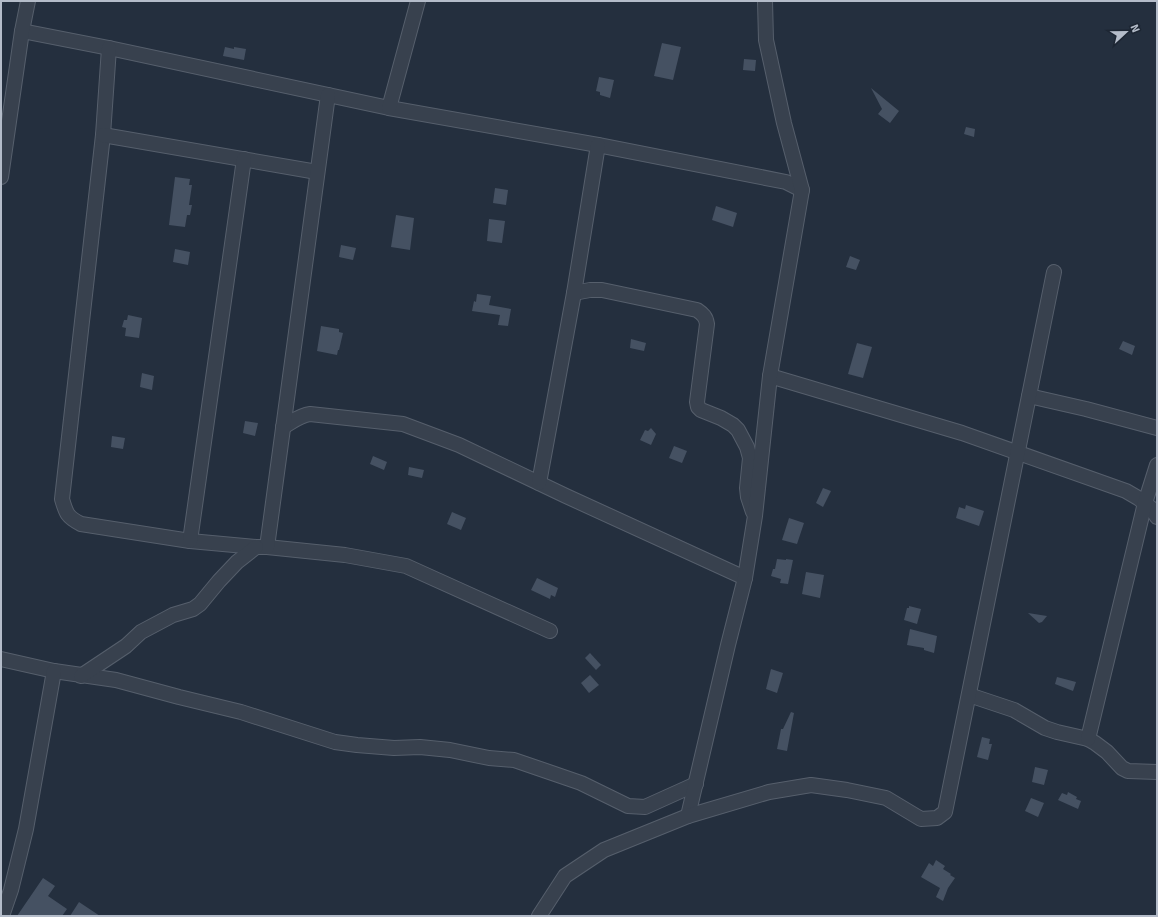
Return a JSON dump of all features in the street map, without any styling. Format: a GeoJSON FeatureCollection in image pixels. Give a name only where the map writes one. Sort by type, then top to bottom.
{"type":"FeatureCollection","features":[{"type":"Feature","properties":{"kind":"street"},"geometry":{"type":"LineString","coordinates":[[1,177],[22,31],[28,1]]}},
{"type":"Feature","properties":{"kind":"street"},"geometry":{"type":"LineString","coordinates":[[389,108],[418,1]]}},
{"type":"Feature","properties":{"kind":"street"},"geometry":{"type":"LineString","coordinates":[[688,816],[745,578],[755,516],[770,376],[802,190],[784,123],[766,40],[765,1]]}},
{"type":"Feature","properties":{"kind":"street"},"geometry":{"type":"LineString","coordinates":[[22,31],[109,48],[389,108],[598,145],[786,182],[802,190]]}},
{"type":"Feature","properties":{"kind":"street"},"geometry":{"type":"LineString","coordinates":[[109,48],[103,135],[62,499],[67,515],[72,520],[81,524],[190,541],[345,555],[406,566],[550,631]]}},
{"type":"Feature","properties":{"kind":"street"},"geometry":{"type":"LineString","coordinates":[[81,676],[126,646],[141,632],[173,615],[200,604],[223,576],[237,562],[262,547],[283,427],[328,95]]}},
{"type":"Feature","properties":{"kind":"street"},"geometry":{"type":"LineString","coordinates":[[103,135],[317,172]]}},
{"type":"Feature","properties":{"kind":"street"},"geometry":{"type":"LineString","coordinates":[[540,483],[574,293],[598,145]]}},
{"type":"Feature","properties":{"kind":"street"},"geometry":{"type":"LineString","coordinates":[[190,541],[244,159]]}},
{"type":"Feature","properties":{"kind":"street"},"geometry":{"type":"LineString","coordinates":[[539,916],[565,876],[604,850],[688,816],[769,792],[811,785],[847,790],[886,798],[921,819],[937,818],[945,812],[1054,272]]}},
{"type":"Feature","properties":{"kind":"street"},"geometry":{"type":"LineString","coordinates":[[574,293],[590,290],[602,290],[697,310],[703,314],[707,324],[697,402],[698,407],[701,410],[721,418],[733,425],[738,430],[747,447],[750,458],[747,488],[748,497],[755,516]]}},
{"type":"Feature","properties":{"kind":"street"},"geometry":{"type":"LineString","coordinates":[[770,376],[962,432],[1126,491],[1151,508],[1157,517]]}},
{"type":"Feature","properties":{"kind":"street"},"geometry":{"type":"LineString","coordinates":[[1029,396],[1086,409],[1157,428]]}},
{"type":"Feature","properties":{"kind":"street"},"geometry":{"type":"LineString","coordinates":[[283,427],[306,414],[402,424],[459,444],[745,578]]}},
{"type":"Feature","properties":{"kind":"street"},"geometry":{"type":"LineString","coordinates":[[1088,739],[1145,503],[1157,465]]}},
{"type":"Feature","properties":{"kind":"street"},"geometry":{"type":"LineString","coordinates":[[1,659],[81,676],[116,680],[241,712],[335,742],[394,748],[428,748],[450,750],[489,758],[514,760],[581,783],[628,806],[645,807],[696,784]]}},
{"type":"Feature","properties":{"kind":"street"},"geometry":{"type":"LineString","coordinates":[[2,916],[11,890],[26,829],[54,671]]}},
{"type":"Feature","properties":{"kind":"street"},"geometry":{"type":"LineString","coordinates":[[969,695],[1014,710],[1045,728],[1088,739],[1101,748],[1122,768],[1128,771],[1157,772]]}},
{"type":"Feature","properties":{"kind":"building"},"geometry":{"type":"Polygon","coordinates":[[[662,43],[681,47],[673,80],[654,76],[662,43]]]}},
{"type":"Feature","properties":{"kind":"building"},"geometry":{"type":"Polygon","coordinates":[[[225,47],[246,49],[244,60],[223,56],[225,47]]]}},
{"type":"Feature","properties":{"kind":"building"},"geometry":{"type":"Polygon","coordinates":[[[744,59],[756,60],[755,71],[743,70],[744,59]]]}},
{"type":"Feature","properties":{"kind":"building"},"geometry":{"type":"Polygon","coordinates":[[[599,77],[614,80],[610,98],[600,95],[600,92],[596,91],[599,77]]]}},
{"type":"Feature","properties":{"kind":"building"},"geometry":{"type":"Polygon","coordinates":[[[871,88],[899,111],[890,123],[878,114],[882,109],[871,88]]]}},
{"type":"Feature","properties":{"kind":"building"},"geometry":{"type":"Polygon","coordinates":[[[966,127],[975,129],[974,137],[964,134],[966,127]]]}},
{"type":"Feature","properties":{"kind":"building"},"geometry":{"type":"Polygon","coordinates":[[[175,177],[190,179],[189,185],[192,185],[189,205],[192,205],[190,215],[187,215],[185,227],[169,225],[175,177]]]}},
{"type":"Feature","properties":{"kind":"building"},"geometry":{"type":"Polygon","coordinates":[[[495,188],[508,190],[506,205],[493,203],[495,188]]]}},
{"type":"Feature","properties":{"kind":"building"},"geometry":{"type":"Polygon","coordinates":[[[716,206],[737,213],[733,227],[712,220],[716,206]]]}},
{"type":"Feature","properties":{"kind":"building"},"geometry":{"type":"Polygon","coordinates":[[[396,215],[414,218],[410,250],[391,247],[396,215]]]}},
{"type":"Feature","properties":{"kind":"building"},"geometry":{"type":"Polygon","coordinates":[[[489,219],[505,221],[502,243],[487,241],[489,219]]]}},
{"type":"Feature","properties":{"kind":"building"},"geometry":{"type":"Polygon","coordinates":[[[341,245],[356,248],[353,260],[339,257],[341,245]]]}},
{"type":"Feature","properties":{"kind":"building"},"geometry":{"type":"Polygon","coordinates":[[[175,249],[190,252],[188,265],[173,262],[175,249]]]}},
{"type":"Feature","properties":{"kind":"building"},"geometry":{"type":"Polygon","coordinates":[[[850,256],[860,260],[856,270],[846,267],[850,256]]]}},
{"type":"Feature","properties":{"kind":"building"},"geometry":{"type":"Polygon","coordinates":[[[477,294],[491,296],[489,305],[511,309],[508,326],[498,325],[500,315],[472,311],[474,301],[476,302],[477,294]]]}},
{"type":"Feature","properties":{"kind":"building"},"geometry":{"type":"Polygon","coordinates":[[[128,315],[142,318],[139,338],[125,336],[126,328],[122,327],[124,320],[127,320],[128,315]]]}},
{"type":"Feature","properties":{"kind":"building"},"geometry":{"type":"Polygon","coordinates":[[[321,326],[339,329],[339,332],[343,333],[337,355],[317,351],[321,326]]]}},
{"type":"Feature","properties":{"kind":"building"},"geometry":{"type":"Polygon","coordinates":[[[631,339],[646,343],[644,351],[630,348],[631,339]]]}},
{"type":"Feature","properties":{"kind":"building"},"geometry":{"type":"Polygon","coordinates":[[[1123,341],[1135,346],[1132,355],[1119,349],[1123,341]]]}},
{"type":"Feature","properties":{"kind":"building"},"geometry":{"type":"Polygon","coordinates":[[[857,343],[872,347],[863,378],[848,374],[857,343]]]}},
{"type":"Feature","properties":{"kind":"building"},"geometry":{"type":"Polygon","coordinates":[[[142,373],[154,376],[152,390],[140,387],[142,373]]]}},
{"type":"Feature","properties":{"kind":"building"},"geometry":{"type":"Polygon","coordinates":[[[245,421],[258,423],[255,436],[243,433],[245,421]]]}},
{"type":"Feature","properties":{"kind":"building"},"geometry":{"type":"Polygon","coordinates":[[[651,428],[656,434],[651,445],[640,440],[645,430],[648,431],[651,428]]]}},
{"type":"Feature","properties":{"kind":"building"},"geometry":{"type":"Polygon","coordinates":[[[112,436],[125,438],[123,449],[111,447],[112,436]]]}},
{"type":"Feature","properties":{"kind":"building"},"geometry":{"type":"Polygon","coordinates":[[[674,446],[687,451],[682,463],[669,458],[674,446]]]}},
{"type":"Feature","properties":{"kind":"building"},"geometry":{"type":"Polygon","coordinates":[[[373,456],[387,462],[384,470],[370,464],[373,456]]]}},
{"type":"Feature","properties":{"kind":"building"},"geometry":{"type":"Polygon","coordinates":[[[409,467],[424,470],[422,478],[408,475],[409,467]]]}},
{"type":"Feature","properties":{"kind":"building"},"geometry":{"type":"Polygon","coordinates":[[[823,488],[831,491],[823,507],[816,503],[823,488]]]}},
{"type":"Feature","properties":{"kind":"building"},"geometry":{"type":"Polygon","coordinates":[[[966,505],[984,511],[979,526],[956,518],[959,507],[965,509],[966,505]]]}},
{"type":"Feature","properties":{"kind":"building"},"geometry":{"type":"Polygon","coordinates":[[[452,512],[466,518],[461,530],[447,524],[452,512]]]}},
{"type":"Feature","properties":{"kind":"building"},"geometry":{"type":"Polygon","coordinates":[[[789,518],[804,523],[797,544],[782,540],[789,518]]]}},
{"type":"Feature","properties":{"kind":"building"},"geometry":{"type":"Polygon","coordinates":[[[777,559],[793,560],[788,584],[780,583],[781,579],[771,576],[773,569],[775,569],[777,559]]]}},
{"type":"Feature","properties":{"kind":"building"},"geometry":{"type":"Polygon","coordinates":[[[806,572],[824,575],[820,598],[802,594],[806,572]]]}},
{"type":"Feature","properties":{"kind":"building"},"geometry":{"type":"Polygon","coordinates":[[[537,578],[558,588],[555,597],[551,595],[550,599],[531,590],[537,578]]]}},
{"type":"Feature","properties":{"kind":"building"},"geometry":{"type":"Polygon","coordinates":[[[909,606],[921,609],[917,624],[904,620],[907,608],[909,608],[909,606]]]}},
{"type":"Feature","properties":{"kind":"building"},"geometry":{"type":"Polygon","coordinates":[[[1028,613],[1047,616],[1042,622],[1039,623],[1028,613]]]}},
{"type":"Feature","properties":{"kind":"building"},"geometry":{"type":"Polygon","coordinates":[[[910,629],[937,636],[934,653],[924,650],[924,648],[907,645],[910,629]]]}},
{"type":"Feature","properties":{"kind":"building"},"geometry":{"type":"Polygon","coordinates":[[[590,653],[601,665],[596,670],[585,658],[590,653]]]}},
{"type":"Feature","properties":{"kind":"building"},"geometry":{"type":"Polygon","coordinates":[[[771,669],[783,673],[777,693],[766,689],[771,669]]]}},
{"type":"Feature","properties":{"kind":"building"},"geometry":{"type":"Polygon","coordinates":[[[590,675],[599,685],[589,693],[581,683],[590,675]]]}},
{"type":"Feature","properties":{"kind":"building"},"geometry":{"type":"Polygon","coordinates":[[[1057,677],[1076,682],[1073,691],[1055,684],[1057,677]]]}},
{"type":"Feature","properties":{"kind":"building"},"geometry":{"type":"Polygon","coordinates":[[[791,712],[794,713],[787,751],[777,749],[781,729],[783,729],[791,712]]]}},
{"type":"Feature","properties":{"kind":"building"},"geometry":{"type":"Polygon","coordinates":[[[982,737],[990,739],[989,744],[992,744],[988,760],[977,757],[982,737]]]}},
{"type":"Feature","properties":{"kind":"building"},"geometry":{"type":"Polygon","coordinates":[[[1035,767],[1048,770],[1044,785],[1032,782],[1035,767]]]}},
{"type":"Feature","properties":{"kind":"building"},"geometry":{"type":"Polygon","coordinates":[[[1068,792],[1077,797],[1076,799],[1081,801],[1078,809],[1058,800],[1062,793],[1067,795],[1068,792]]]}},
{"type":"Feature","properties":{"kind":"building"},"geometry":{"type":"Polygon","coordinates":[[[1031,798],[1044,803],[1038,817],[1025,811],[1031,798]]]}},
{"type":"Feature","properties":{"kind":"building"},"geometry":{"type":"Polygon","coordinates":[[[936,860],[945,866],[943,869],[955,878],[948,888],[943,901],[936,897],[940,888],[921,877],[929,863],[933,866],[936,860]]]}},
{"type":"Feature","properties":{"kind":"building"},"geometry":{"type":"Polygon","coordinates":[[[43,878],[55,886],[48,896],[67,909],[62,916],[17,916],[43,878]]]}},
{"type":"Feature","properties":{"kind":"building"},"geometry":{"type":"Polygon","coordinates":[[[79,902],[100,916],[70,916],[79,902]]]}}]}
